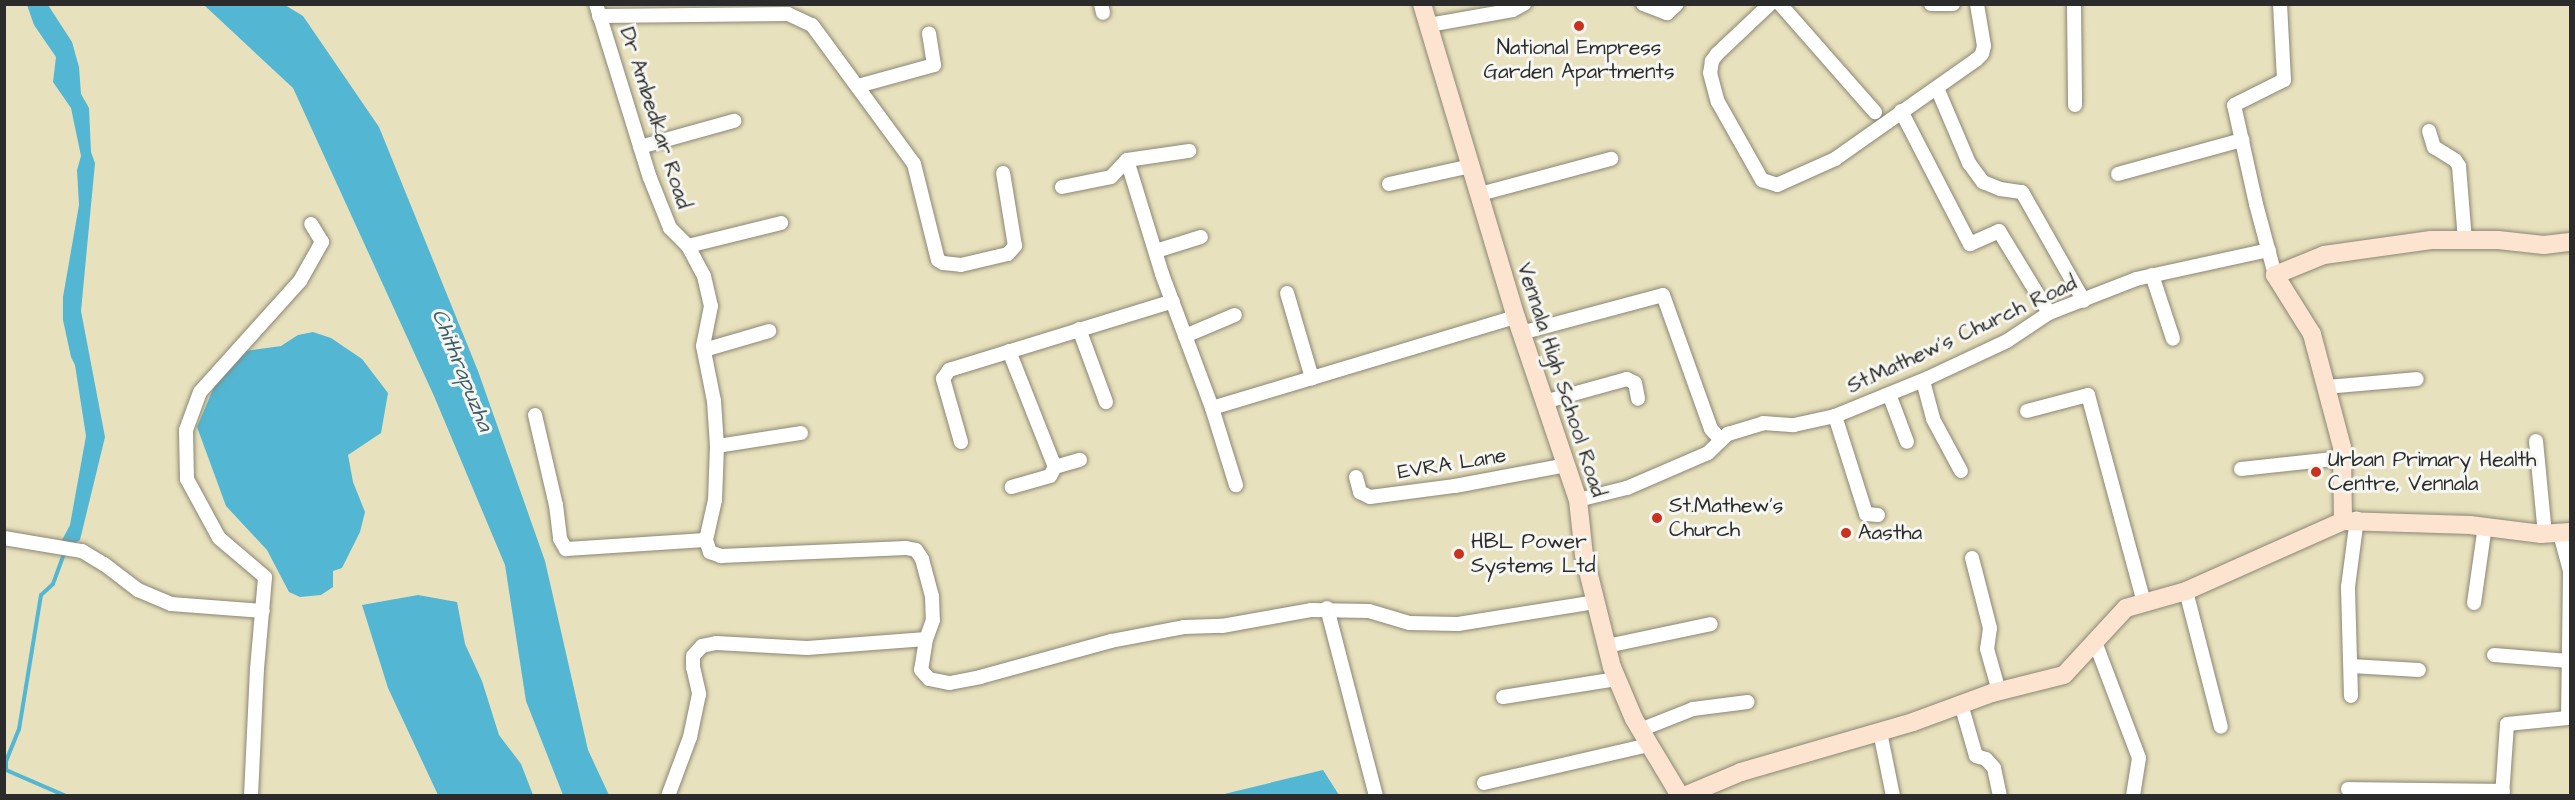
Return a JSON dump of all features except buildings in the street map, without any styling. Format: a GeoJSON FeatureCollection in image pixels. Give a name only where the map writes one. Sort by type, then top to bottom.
{"type":"FeatureCollection","features":[{"type":"Feature","properties":{"kind":"street","name":"Vennala High School Road"},"geometry":{"type":"LineString","coordinates":[[1422,4],[1519,325],[1578,500],[1584,555],[1617,679],[1645,737],[1682,795]]}},
{"type":"Feature","properties":{"kind":"street"},"geometry":{"type":"LineString","coordinates":[[1429,26],[1512,10],[1524,4]]}},
{"type":"Feature","properties":{"kind":"street"},"geometry":{"type":"LineString","coordinates":[[1643,4],[1667,13],[1677,4]]}},
{"type":"Feature","properties":{"kind":"street"},"geometry":{"type":"LineString","coordinates":[[1770,4],[1717,54],[1712,61],[1710,73],[1718,102],[1762,180],[1777,185],[1834,159],[1871,135],[1982,54],[1983,34],[1977,4]]}},
{"type":"Feature","properties":{"kind":"street"},"geometry":{"type":"LineString","coordinates":[[1780,4],[1875,112]]}},
{"type":"Feature","properties":{"kind":"street"},"geometry":{"type":"LineString","coordinates":[[1931,4],[1953,4]]}},
{"type":"Feature","properties":{"kind":"street"},"geometry":{"type":"LineString","coordinates":[[2074,4],[2075,105]]}},
{"type":"Feature","properties":{"kind":"street"},"geometry":{"type":"LineString","coordinates":[[2280,4],[2284,80],[2234,105],[2256,204],[2275,275],[2312,334],[2342,447],[2350,520],[2348,575],[2351,696]]}},
{"type":"Feature","properties":{"kind":"street"},"geometry":{"type":"LineString","coordinates":[[598,10],[791,9],[812,25],[914,164],[936,254],[943,263],[961,265],[1008,254],[1015,246],[1003,173]]}},
{"type":"Feature","properties":{"kind":"street","name":"Dr Ambedkar Road"},"geometry":{"type":"LineString","coordinates":[[598,10],[640,147],[670,228],[688,246],[704,276],[711,306],[704,350],[714,400],[717,446],[715,500],[706,540]]}},
{"type":"Feature","properties":{"kind":"street"},"geometry":{"type":"LineString","coordinates":[[858,86],[934,65],[929,33]]}},
{"type":"Feature","properties":{"kind":"street"},"geometry":{"type":"LineString","coordinates":[[1937,88],[1969,162],[1983,182],[2000,189],[2022,192],[2084,301]]}},
{"type":"Feature","properties":{"kind":"street"},"geometry":{"type":"LineString","coordinates":[[1901,111],[1970,244],[1999,231],[2049,313]]}},
{"type":"Feature","properties":{"kind":"street"},"geometry":{"type":"LineString","coordinates":[[640,147],[734,121]]}},
{"type":"Feature","properties":{"kind":"street"},"geometry":{"type":"LineString","coordinates":[[2429,131],[2434,147],[2455,160],[2460,166],[2465,240]]}},
{"type":"Feature","properties":{"kind":"street"},"geometry":{"type":"LineString","coordinates":[[2118,174],[2242,140]]}},
{"type":"Feature","properties":{"kind":"street"},"geometry":{"type":"LineString","coordinates":[[1062,187],[1111,177],[1128,160],[1189,151]]}},
{"type":"Feature","properties":{"kind":"street"},"geometry":{"type":"LineString","coordinates":[[1480,194],[1611,159]]}},
{"type":"Feature","properties":{"kind":"street"},"geometry":{"type":"LineString","coordinates":[[1128,160],[1155,251],[1212,408],[1236,485]]}},
{"type":"Feature","properties":{"kind":"street"},"geometry":{"type":"LineString","coordinates":[[1389,184],[1471,166]]}},
{"type":"Feature","properties":{"kind":"street"},"geometry":{"type":"LineString","coordinates":[[688,246],[781,223]]}},
{"type":"Feature","properties":{"kind":"street"},"geometry":{"type":"LineString","coordinates":[[251,795],[257,669],[266,577],[219,538],[187,479],[186,430],[200,392],[300,281],[322,242],[311,224]]}},
{"type":"Feature","properties":{"kind":"street"},"geometry":{"type":"LineString","coordinates":[[1155,251],[1202,237]]}},
{"type":"Feature","properties":{"kind":"street"},"geometry":{"type":"LineString","coordinates":[[2275,275],[2324,255],[2431,240],[2544,244],[2571,242]]}},
{"type":"Feature","properties":{"kind":"street","name":"St.Mathew's Church Road"},"geometry":{"type":"LineString","coordinates":[[1578,500],[1626,488],[1708,453],[1728,434],[1763,423],[1794,425],[1835,416],[1923,381],[2007,341],[2049,313],[2136,279],[2269,250]]}},
{"type":"Feature","properties":{"kind":"street"},"geometry":{"type":"LineString","coordinates":[[2152,275],[2173,339]]}},
{"type":"Feature","properties":{"kind":"street"},"geometry":{"type":"LineString","coordinates":[[1287,293],[1312,378]]}},
{"type":"Feature","properties":{"kind":"street"},"geometry":{"type":"LineString","coordinates":[[1212,408],[1312,378],[1519,325],[1663,295],[1711,429],[1721,440]]}},
{"type":"Feature","properties":{"kind":"street"},"geometry":{"type":"LineString","coordinates":[[961,442],[942,379],[949,370],[1173,301]]}},
{"type":"Feature","properties":{"kind":"street"},"geometry":{"type":"LineString","coordinates":[[1185,336],[1235,315]]}},
{"type":"Feature","properties":{"kind":"street"},"geometry":{"type":"LineString","coordinates":[[1079,329],[1106,402]]}},
{"type":"Feature","properties":{"kind":"street"},"geometry":{"type":"LineString","coordinates":[[704,350],[769,331]]}},
{"type":"Feature","properties":{"kind":"street"},"geometry":{"type":"LineString","coordinates":[[1009,351],[1055,466],[1050,476],[1012,487]]}},
{"type":"Feature","properties":{"kind":"street"},"geometry":{"type":"LineString","coordinates":[[1544,402],[1627,379],[1635,383],[1638,399]]}},
{"type":"Feature","properties":{"kind":"street"},"geometry":{"type":"LineString","coordinates":[[2326,387],[2417,379]]}},
{"type":"Feature","properties":{"kind":"street"},"geometry":{"type":"LineString","coordinates":[[1923,381],[1933,419],[1960,471]]}},
{"type":"Feature","properties":{"kind":"street"},"geometry":{"type":"LineString","coordinates":[[1889,394],[1906,442]]}},
{"type":"Feature","properties":{"kind":"street"},"geometry":{"type":"LineString","coordinates":[[2027,411],[2088,395],[2145,603]]}},
{"type":"Feature","properties":{"kind":"street"},"geometry":{"type":"LineString","coordinates":[[535,416],[556,505],[560,539],[566,549],[706,540],[710,552],[721,556],[877,548],[916,550],[922,559],[932,596],[933,620],[926,639],[921,670],[929,680],[950,682],[980,677],[1111,641],[1184,627],[1222,626],[1328,608],[1370,611],[1409,623],[1458,624],[1596,602]]}},
{"type":"Feature","properties":{"kind":"street"},"geometry":{"type":"LineString","coordinates":[[1835,416],[1866,514],[1878,515]]}},
{"type":"Feature","properties":{"kind":"street"},"geometry":{"type":"LineString","coordinates":[[717,446],[801,433]]}},
{"type":"Feature","properties":{"kind":"street"},"geometry":{"type":"LineString","coordinates":[[2348,789],[2503,793],[2507,724],[2568,718],[2570,572],[2536,441]]}},
{"type":"Feature","properties":{"kind":"street"},"geometry":{"type":"LineString","coordinates":[[2241,469],[2342,458]]}},
{"type":"Feature","properties":{"kind":"street"},"geometry":{"type":"LineString","coordinates":[[1055,466],[1080,460]]}},
{"type":"Feature","properties":{"kind":"street","name":"EVRA Lane"},"geometry":{"type":"LineString","coordinates":[[1356,477],[1360,492],[1370,497],[1455,486],[1566,465]]}},
{"type":"Feature","properties":{"kind":"street"},"geometry":{"type":"LineString","coordinates":[[1682,795],[1741,772],[1880,732],[2000,691],[2064,675],[2126,608],[2186,591],[2350,520],[2485,526],[2559,533]]}},
{"type":"Feature","properties":{"kind":"street"},"geometry":{"type":"LineString","coordinates":[[2474,603],[2485,526]]}},
{"type":"Feature","properties":{"kind":"street"},"geometry":{"type":"LineString","coordinates":[[4,538],[75,549],[104,564],[138,590],[171,604],[263,611]]}},
{"type":"Feature","properties":{"kind":"street"},"geometry":{"type":"LineString","coordinates":[[1972,558],[1990,628],[1987,650],[2000,691]]}},
{"type":"Feature","properties":{"kind":"street"},"geometry":{"type":"LineString","coordinates":[[2186,591],[2221,727]]}},
{"type":"Feature","properties":{"kind":"street"},"geometry":{"type":"LineString","coordinates":[[1328,608],[1376,795]]}},
{"type":"Feature","properties":{"kind":"street"},"geometry":{"type":"LineString","coordinates":[[1607,646],[1711,624]]}},
{"type":"Feature","properties":{"kind":"street"},"geometry":{"type":"LineString","coordinates":[[668,795],[690,737],[699,694],[693,656],[702,646],[716,643],[807,648],[926,639]]}},
{"type":"Feature","properties":{"kind":"street"},"geometry":{"type":"LineString","coordinates":[[2095,642],[2139,758],[2133,795]]}},
{"type":"Feature","properties":{"kind":"street"},"geometry":{"type":"LineString","coordinates":[[2494,656],[2569,661]]}},
{"type":"Feature","properties":{"kind":"street"},"geometry":{"type":"LineString","coordinates":[[2351,666],[2419,669]]}},
{"type":"Feature","properties":{"kind":"street"},"geometry":{"type":"LineString","coordinates":[[1503,697],[1617,679]]}},
{"type":"Feature","properties":{"kind":"street"},"geometry":{"type":"LineString","coordinates":[[1484,783],[1645,737],[1693,709],[1748,702]]}},
{"type":"Feature","properties":{"kind":"street"},"geometry":{"type":"LineString","coordinates":[[1961,705],[1976,756],[1986,759],[1994,768],[2000,795]]}},
{"type":"Feature","properties":{"kind":"street"},"geometry":{"type":"LineString","coordinates":[[1880,732],[1893,795]]}},
{"type":"Feature","properties":{"kind":"water"},"geometry":{"type":"Polygon","coordinates":[[[27,5],[48,5],[72,42],[79,67],[81,94],[89,108],[91,152],[95,163],[81,311],[105,437],[80,540],[72,545],[61,542],[70,525],[86,436],[75,365],[71,357],[63,320],[63,297],[79,205],[77,170],[81,156],[71,108],[53,82],[56,57],[34,25],[27,5]]]}},
{"type":"Feature","properties":{"kind":"water","name":"Chithrapuzha"},"geometry":{"type":"Polygon","coordinates":[[[204,5],[285,5],[303,16],[379,127],[478,371],[545,561],[588,750],[609,795],[563,795],[526,701],[505,565],[434,396],[293,88],[204,5]]]}},
{"type":"Feature","properties":{"kind":"water"},"geometry":{"type":"Polygon","coordinates":[[[313,332],[331,338],[362,359],[388,393],[381,433],[348,455],[353,482],[365,512],[360,532],[342,568],[333,571],[333,587],[321,595],[300,597],[289,592],[267,550],[226,506],[197,427],[214,387],[245,351],[281,346],[298,335],[313,332]]]}},
{"type":"Feature","properties":{"kind":"water"},"geometry":{"type":"Polygon","coordinates":[[[418,595],[457,602],[465,644],[482,681],[499,735],[521,764],[533,795],[438,795],[388,688],[362,605],[418,595]]]}},
{"type":"Feature","properties":{"kind":"water"},"geometry":{"type":"Polygon","coordinates":[[[1323,770],[1339,795],[1220,795],[1323,770]]]}},
{"type":"Feature","properties":{"kind":"waterway"},"geometry":{"type":"LineString","coordinates":[[65,551],[53,584],[41,595],[19,729],[6,761],[6,770],[66,796]]}},
{"type":"Feature","properties":{"kind":"place","name":"National Empress Garden Apartments"},"geometry":{"type":"Point","coordinates":[1579,26]}},
{"type":"Feature","properties":{"kind":"place","name":"Urban Primary Health Centre, Vennala"},"geometry":{"type":"Point","coordinates":[2316,472]}},
{"type":"Feature","properties":{"kind":"place","name":"St.Mathew's Church"},"geometry":{"type":"Point","coordinates":[1657,518]}},
{"type":"Feature","properties":{"kind":"place","name":"Aastha"},"geometry":{"type":"Point","coordinates":[1846,533]}},
{"type":"Feature","properties":{"kind":"place","name":"HBL Power Systems Ltd"},"geometry":{"type":"Point","coordinates":[1459,554]}}]}
